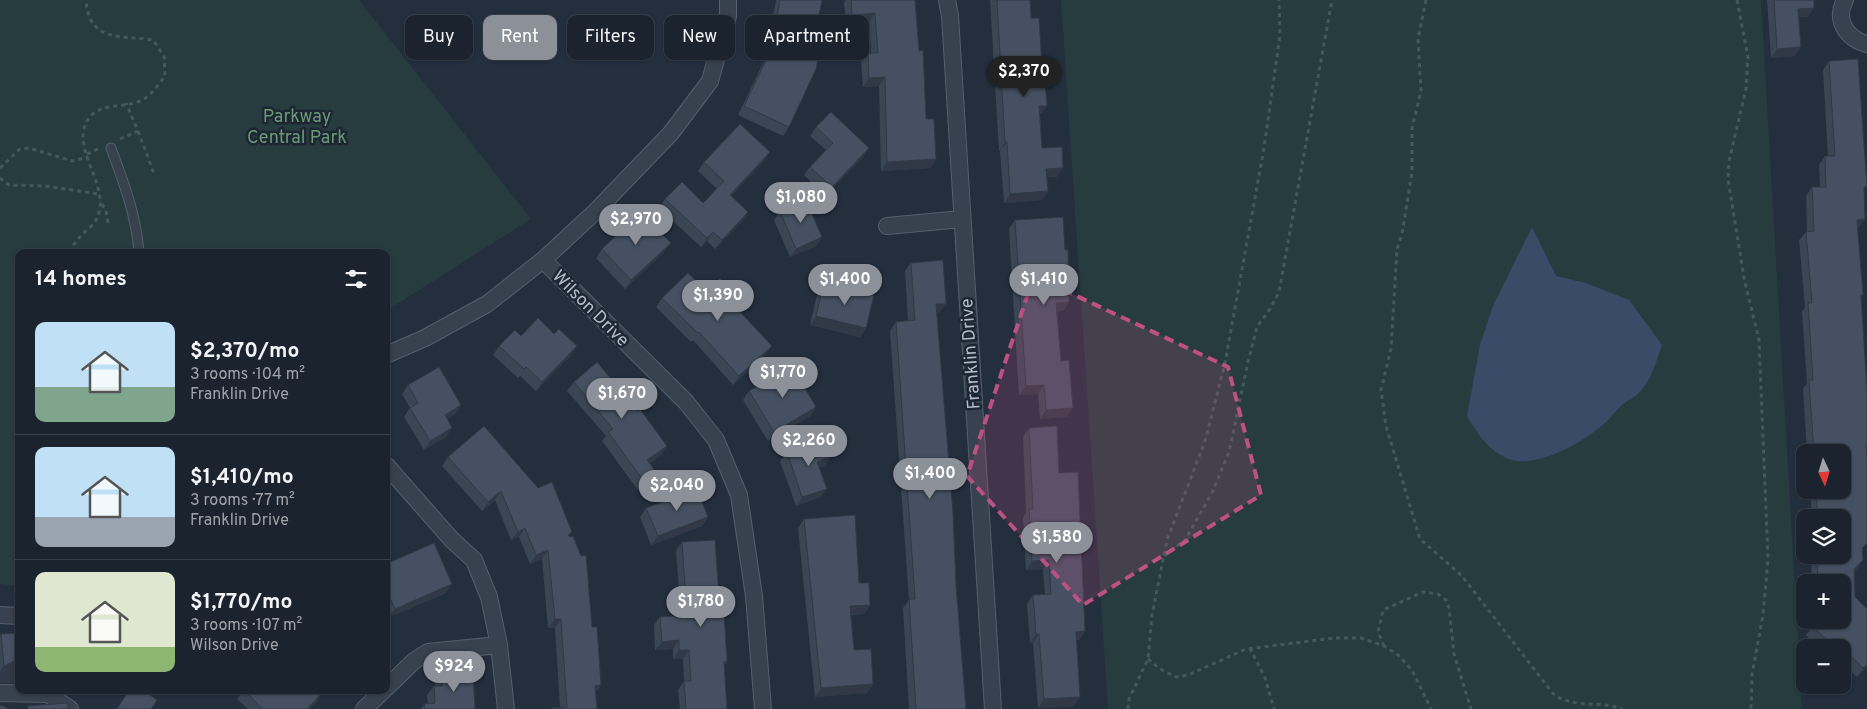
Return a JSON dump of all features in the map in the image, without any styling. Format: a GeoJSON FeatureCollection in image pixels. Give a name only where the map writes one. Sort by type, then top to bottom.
{"type":"FeatureCollection","features":[{"type":"Feature","properties":{"kind":"street"},"geometry":{"type":"LineString","coordinates":[[390,353],[425,338],[487,304],[543,260],[596,211],[671,133],[710,81],[728,16],[728,0]]}},
{"type":"Feature","properties":{"kind":"street","name":"Franklin Drive"},"geometry":{"type":"LineString","coordinates":[[947,0],[950,16],[994,709]]}},
{"type":"Feature","properties":{"kind":"street"},"geometry":{"type":"LineString","coordinates":[[1845,0],[1841,13],[1842,24],[1856,40],[1867,44]]}},
{"type":"Feature","properties":{"kind":"street"},"geometry":{"type":"LineString","coordinates":[[887,226],[962,219]]}},
{"type":"Feature","properties":{"kind":"street","name":"Wilson Drive"},"geometry":{"type":"LineString","coordinates":[[543,260],[686,402],[716,440],[739,495],[754,596],[763,709]]}},
{"type":"Feature","properties":{"kind":"street"},"geometry":{"type":"LineString","coordinates":[[390,470],[452,540],[474,560],[489,597],[500,645],[506,709]]}},
{"type":"Feature","properties":{"kind":"street"},"geometry":{"type":"LineString","coordinates":[[0,615],[15,616]]}},
{"type":"Feature","properties":{"kind":"street"},"geometry":{"type":"LineString","coordinates":[[390,684],[414,661],[428,652],[500,645]]}},
{"type":"Feature","properties":{"kind":"street"},"geometry":{"type":"LineString","coordinates":[[0,694],[48,694],[70,709]]}},
{"type":"Feature","properties":{"kind":"street"},"geometry":{"type":"LineString","coordinates":[[364,709],[380,694]]}},
{"type":"Feature","properties":{"kind":"lane"},"geometry":{"type":"LineString","coordinates":[[109,146],[129,198],[137,228],[139,249]]}},
{"type":"Feature","properties":{"kind":"path"},"geometry":{"type":"LineString","coordinates":[[86,0],[87,15],[98,30],[116,38],[153,40],[164,56],[165,76],[143,100],[110,105],[90,118],[85,124],[83,136],[99,194],[106,211],[109,227]]}},
{"type":"Feature","properties":{"kind":"path"},"geometry":{"type":"LineString","coordinates":[[1128,709],[1129,699],[1148,659],[1148,638],[1163,557],[1180,503],[1205,441],[1225,363],[1264,148],[1280,35],[1279,0]]}},
{"type":"Feature","properties":{"kind":"path"},"geometry":{"type":"LineString","coordinates":[[1163,557],[1185,540],[1212,493],[1229,452],[1257,327],[1279,292],[1332,0]]}},
{"type":"Feature","properties":{"kind":"path"},"geometry":{"type":"LineString","coordinates":[[1426,0],[1418,39],[1421,91],[1412,128],[1412,172],[1394,273],[1391,349],[1381,390],[1386,426],[1420,539],[1462,576],[1555,696],[1570,703],[1587,706],[1602,704],[1622,709]]}},
{"type":"Feature","properties":{"kind":"path"},"geometry":{"type":"LineString","coordinates":[[1737,0],[1748,58],[1746,89],[1729,161],[1728,179],[1744,278],[1759,340],[1768,559],[1763,615],[1752,674],[1751,709]]}},
{"type":"Feature","properties":{"kind":"path"},"geometry":{"type":"LineString","coordinates":[[126,103],[155,176]]}},
{"type":"Feature","properties":{"kind":"path"},"geometry":{"type":"LineString","coordinates":[[0,168],[20,149],[29,148],[72,160],[88,156],[138,131]]}},
{"type":"Feature","properties":{"kind":"path"},"geometry":{"type":"LineString","coordinates":[[0,178],[9,184],[45,186],[99,194]]}},
{"type":"Feature","properties":{"kind":"path"},"geometry":{"type":"LineString","coordinates":[[72,249],[84,232],[96,221],[102,203]]}},
{"type":"Feature","properties":{"kind":"path"},"geometry":{"type":"LineString","coordinates":[[1384,646],[1378,632],[1383,610],[1422,592],[1438,594],[1446,600],[1449,608],[1454,654],[1471,709]]}},
{"type":"Feature","properties":{"kind":"path"},"geometry":{"type":"LineString","coordinates":[[1148,659],[1160,670],[1176,677],[1188,675],[1219,659],[1250,648],[1334,638],[1361,638],[1384,646],[1398,655],[1412,670],[1431,709]]}},
{"type":"Feature","properties":{"kind":"path"},"geometry":{"type":"LineString","coordinates":[[1250,648],[1264,678],[1274,709]]}},
{"type":"Feature","properties":{"kind":"highlighted area"},"geometry":{"type":"Polygon","coordinates":[[[1034,276],[1228,367],[1261,495],[1083,605],[967,476],[1034,276]]]}},
{"type":"Feature","properties":{"kind":"green space","name":"Parkway Central Park"},"geometry":{"type":"Polygon","coordinates":[[[0,0],[359,0],[531,219],[390,308],[390,249],[15,249],[15,586],[0,584],[0,0]]]}},
{"type":"Feature","properties":{"kind":"green space"},"geometry":{"type":"Polygon","coordinates":[[[1061,0],[1761,0],[1798,639],[1796,639],[1796,694],[1801,694],[1802,709],[1108,709],[1061,0]]]}},
{"type":"Feature","properties":{"kind":"water"},"geometry":{"type":"Polygon","coordinates":[[[1532,227],[1556,276],[1586,283],[1629,300],[1662,345],[1653,370],[1643,388],[1596,430],[1560,452],[1533,460],[1520,461],[1502,456],[1489,447],[1467,416],[1480,345],[1493,306],[1532,227]]]}},
{"type":"Feature","properties":{"kind":"building"},"geometry":{"type":"Polygon","coordinates":[[[780,0],[822,0],[819,15],[777,15],[780,0]]]}},
{"type":"Feature","properties":{"kind":"building"},"geometry":{"type":"Polygon","coordinates":[[[851,0],[915,0],[919,51],[923,50],[926,119],[934,119],[936,159],[887,162],[885,77],[869,78],[869,53],[878,53],[875,13],[852,15],[851,0]]]}},
{"type":"Feature","properties":{"kind":"building"},"geometry":{"type":"Polygon","coordinates":[[[997,0],[1030,0],[1031,18],[1039,18],[1043,81],[1045,81],[1047,106],[1039,106],[1042,148],[1062,147],[1063,168],[1046,169],[1048,191],[1010,194],[1007,142],[1005,142],[997,0]]]}},
{"type":"Feature","properties":{"kind":"building"},"geometry":{"type":"Polygon","coordinates":[[[1774,0],[1814,0],[1814,8],[1798,9],[1801,47],[1777,49],[1774,0]]]}},
{"type":"Feature","properties":{"kind":"building"},"geometry":{"type":"Polygon","coordinates":[[[1858,59],[1867,187],[1864,187],[1865,219],[1857,220],[1863,295],[1861,295],[1867,391],[1867,543],[1862,548],[1863,560],[1854,569],[1855,597],[1867,609],[1867,664],[1863,668],[1851,656],[1851,639],[1826,639],[1815,629],[1851,629],[1851,574],[1818,574],[1817,564],[1851,564],[1851,509],[1817,509],[1817,499],[1851,499],[1851,444],[1813,444],[1809,380],[1813,380],[1808,303],[1812,303],[1806,232],[1814,231],[1812,187],[1826,187],[1825,156],[1835,156],[1829,61],[1858,59]]]}},
{"type":"Feature","properties":{"kind":"building"},"geometry":{"type":"Polygon","coordinates":[[[766,60],[818,60],[816,69],[789,127],[744,106],[766,60]]]}},
{"type":"Feature","properties":{"kind":"building"},"geometry":{"type":"Polygon","coordinates":[[[831,112],[869,148],[832,187],[810,167],[833,143],[816,127],[831,112]]]}},
{"type":"Feature","properties":{"kind":"building"},"geometry":{"type":"Polygon","coordinates":[[[740,124],[770,152],[730,195],[748,212],[722,240],[713,232],[707,238],[665,199],[682,182],[703,203],[724,181],[704,162],[740,124]]]}},
{"type":"Feature","properties":{"kind":"building"},"geometry":{"type":"Polygon","coordinates":[[[806,200],[822,237],[796,249],[780,211],[806,200]]]}},
{"type":"Feature","properties":{"kind":"building"},"geometry":{"type":"Polygon","coordinates":[[[641,212],[671,243],[631,280],[602,249],[641,212]]]}},
{"type":"Feature","properties":{"kind":"building"},"geometry":{"type":"Polygon","coordinates":[[[1063,217],[1065,250],[1068,250],[1069,302],[1056,303],[1061,361],[1069,360],[1073,408],[1046,410],[1044,385],[1026,386],[1015,220],[1063,217]]]}},
{"type":"Feature","properties":{"kind":"building"},"geometry":{"type":"Polygon","coordinates":[[[943,260],[946,304],[936,304],[953,513],[956,586],[966,709],[916,709],[909,599],[915,599],[896,322],[915,320],[911,263],[943,260]]]}},
{"type":"Feature","properties":{"kind":"building"},"geometry":{"type":"Polygon","coordinates":[[[688,273],[706,291],[720,278],[736,295],[730,301],[772,346],[739,376],[699,332],[662,298],[688,273]]]}},
{"type":"Feature","properties":{"kind":"building"},"geometry":{"type":"Polygon","coordinates":[[[824,283],[874,295],[866,328],[816,316],[824,283]]]}},
{"type":"Feature","properties":{"kind":"building"},"geometry":{"type":"Polygon","coordinates":[[[538,318],[554,334],[559,329],[577,346],[542,382],[526,367],[524,369],[499,346],[515,330],[521,336],[538,318]]]}},
{"type":"Feature","properties":{"kind":"building"},"geometry":{"type":"Polygon","coordinates":[[[597,362],[638,411],[640,409],[667,446],[647,460],[656,472],[644,481],[608,432],[613,429],[574,382],[597,362]]]}},
{"type":"Feature","properties":{"kind":"building"},"geometry":{"type":"Polygon","coordinates":[[[792,366],[816,407],[774,432],[749,391],[792,366]]]}},
{"type":"Feature","properties":{"kind":"building"},"geometry":{"type":"Polygon","coordinates":[[[439,367],[461,405],[445,415],[452,428],[430,441],[410,408],[418,403],[408,385],[439,367]]]}},
{"type":"Feature","properties":{"kind":"building"},"geometry":{"type":"Polygon","coordinates":[[[484,426],[538,488],[552,482],[572,532],[568,535],[570,537],[573,536],[581,556],[586,555],[592,627],[597,627],[601,685],[595,686],[597,709],[552,709],[567,707],[561,619],[555,619],[548,550],[536,555],[525,528],[518,532],[501,491],[488,502],[448,457],[484,426]]]}},
{"type":"Feature","properties":{"kind":"building"},"geometry":{"type":"Polygon","coordinates":[[[1057,426],[1059,473],[1078,472],[1085,631],[1076,632],[1080,697],[1044,699],[1039,634],[1036,634],[1033,595],[1051,594],[1049,560],[1032,561],[1029,509],[1033,509],[1029,428],[1057,426]]]}},
{"type":"Feature","properties":{"kind":"building"},"geometry":{"type":"Polygon","coordinates":[[[824,439],[830,457],[817,462],[827,489],[802,497],[787,452],[824,439]]]}},
{"type":"Feature","properties":{"kind":"building"},"geometry":{"type":"Polygon","coordinates":[[[697,489],[708,517],[658,536],[646,508],[697,489]]]}},
{"type":"Feature","properties":{"kind":"building"},"geometry":{"type":"Polygon","coordinates":[[[855,515],[859,583],[869,583],[870,605],[850,606],[854,650],[871,649],[873,684],[821,688],[804,519],[855,515]]]}},
{"type":"Feature","properties":{"kind":"building"},"geometry":{"type":"Polygon","coordinates":[[[715,540],[720,612],[724,612],[727,661],[724,662],[727,709],[686,709],[684,681],[691,681],[689,650],[679,650],[679,640],[662,642],[660,617],[687,615],[682,542],[715,540]]]}},
{"type":"Feature","properties":{"kind":"building"},"geometry":{"type":"Polygon","coordinates":[[[434,543],[452,584],[395,609],[390,597],[390,562],[434,543]]]}},
{"type":"Feature","properties":{"kind":"building"},"geometry":{"type":"Polygon","coordinates":[[[15,633],[15,660],[4,666],[1,634],[15,633]]]}},
{"type":"Feature","properties":{"kind":"building"},"geometry":{"type":"Polygon","coordinates":[[[473,673],[475,709],[425,709],[424,704],[435,703],[434,686],[442,686],[441,674],[473,673]]]}},
{"type":"Feature","properties":{"kind":"building"},"geometry":{"type":"Polygon","coordinates":[[[126,694],[149,694],[157,700],[151,709],[117,709],[126,694]]]}},
{"type":"Feature","properties":{"kind":"building"},"geometry":{"type":"Polygon","coordinates":[[[248,694],[321,694],[307,709],[263,709],[248,694]]]}},
{"type":"Feature","properties":{"kind":"building"},"geometry":{"type":"Polygon","coordinates":[[[68,703],[68,709],[28,709],[28,706],[68,703]]]}},
{"type":"Feature","properties":{"kind":"building"},"geometry":{"type":"Polygon","coordinates":[[[0,705],[10,709],[0,709],[0,705]]]}}]}
